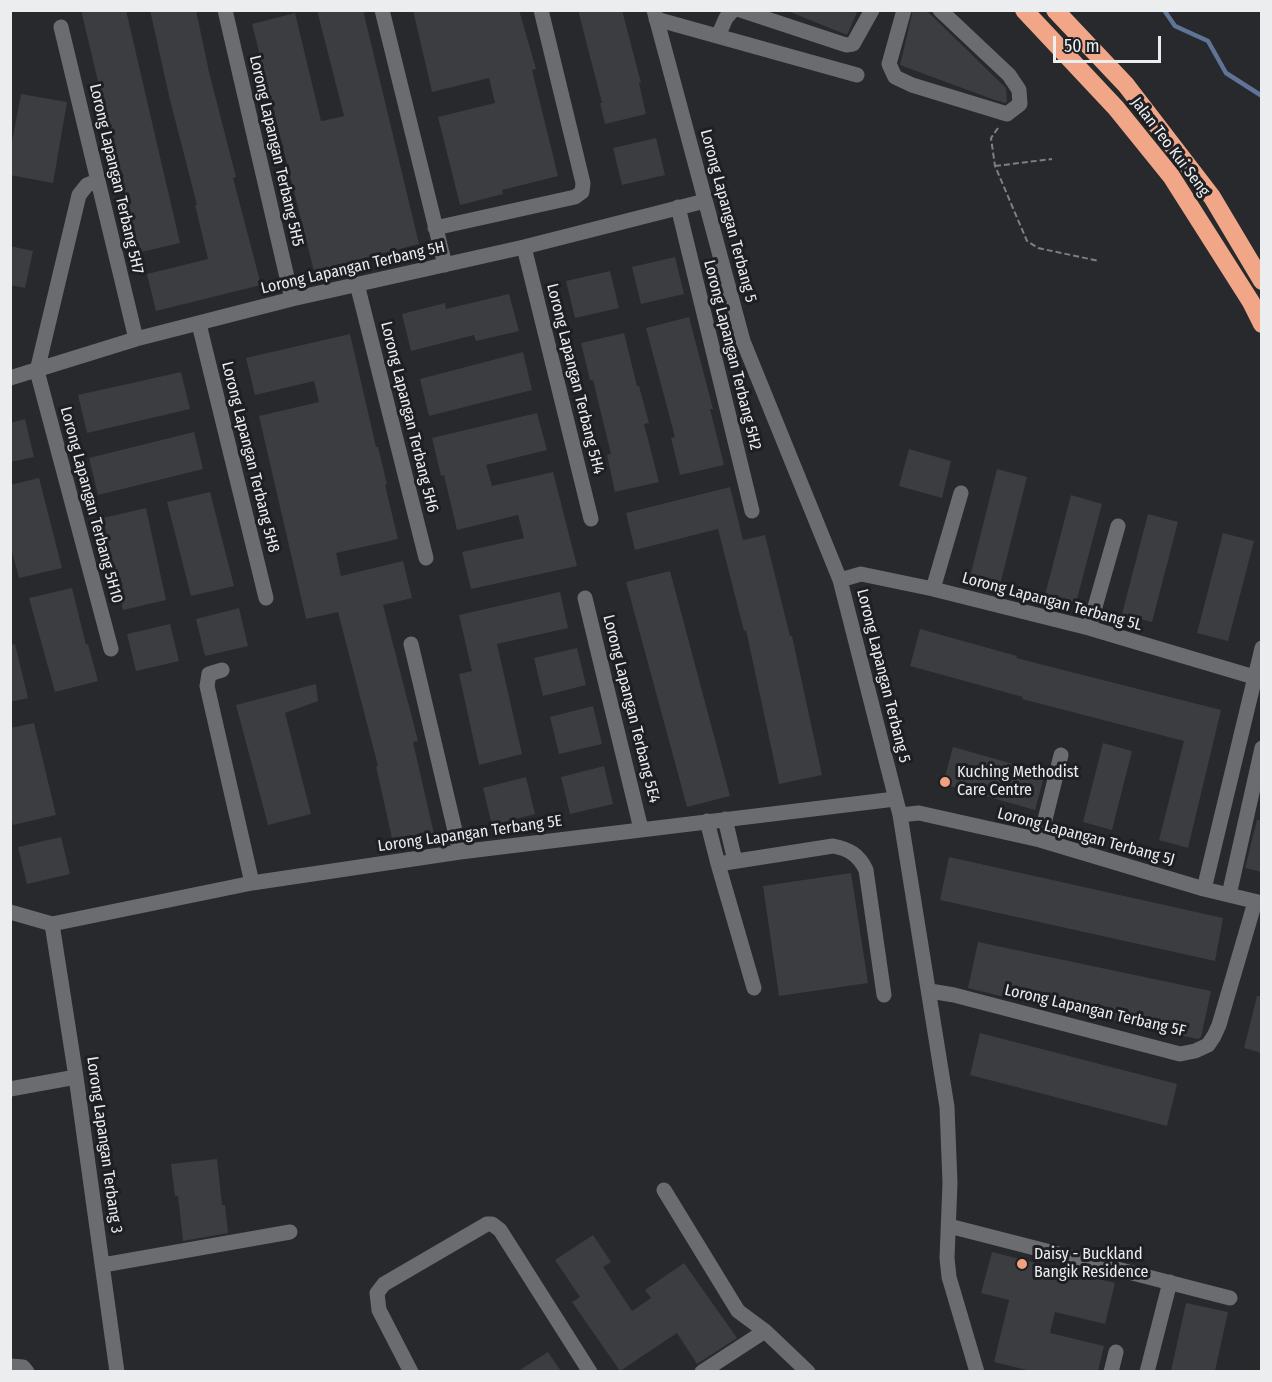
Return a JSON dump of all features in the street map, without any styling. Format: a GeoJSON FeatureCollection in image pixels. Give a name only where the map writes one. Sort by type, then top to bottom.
{"type":"FeatureCollection","features":[{"type":"Feature","properties":{"kind":"highway","name":"Jalan Teo Kui Seng"},"geometry":{"type":"LineString","coordinates":[[1024,10],[1116,108],[1171,176],[1245,292],[1262,324]]}},
{"type":"Feature","properties":{"kind":"highway","name":"Jalan Teo Kui Seng"},"geometry":{"type":"LineString","coordinates":[[1055,10],[1126,85],[1212,197],[1262,281]]}},
{"type":"Feature","properties":{"kind":"street","name":"Lorong Lapangan Terbang 5H5"},"geometry":{"type":"LineString","coordinates":[[225,10],[292,299]]}},
{"type":"Feature","properties":{"kind":"street"},"geometry":{"type":"LineString","coordinates":[[382,10],[445,265]]}},
{"type":"Feature","properties":{"kind":"street"},"geometry":{"type":"LineString","coordinates":[[435,228],[575,197],[582,192],[583,183],[540,10]]}},
{"type":"Feature","properties":{"kind":"street"},"geometry":{"type":"LineString","coordinates":[[718,36],[726,18],[733,10]]}},
{"type":"Feature","properties":{"kind":"street"},"geometry":{"type":"LineString","coordinates":[[740,10],[846,45],[853,44],[872,10]]}},
{"type":"Feature","properties":{"kind":"street"},"geometry":{"type":"LineString","coordinates":[[904,10],[889,64],[895,77],[912,85],[1007,114],[1020,104],[1019,90],[1009,75],[940,10]]}},
{"type":"Feature","properties":{"kind":"street"},"geometry":{"type":"LineString","coordinates":[[655,15],[718,36],[857,75]]}},
{"type":"Feature","properties":{"kind":"street","name":"Lorong Lapangan Terbang 5"},"geometry":{"type":"LineString","coordinates":[[655,15],[742,341],[840,580],[900,815],[947,1107],[949,1226],[947,1257],[976,1371]]}},
{"type":"Feature","properties":{"kind":"street","name":"Lorong Lapangan Terbang 5H7"},"geometry":{"type":"LineString","coordinates":[[62,27],[136,339]]}},
{"type":"Feature","properties":{"kind":"street"},"geometry":{"type":"LineString","coordinates":[[37,371],[80,195],[87,185],[97,181]]}},
{"type":"Feature","properties":{"kind":"street","name":"Lorong Lapangan Terbang 5H"},"geometry":{"type":"LineString","coordinates":[[10,378],[136,339],[292,299],[524,247],[705,201]]}},
{"type":"Feature","properties":{"kind":"street","name":"Lorong Lapangan Terbang 5H2"},"geometry":{"type":"LineString","coordinates":[[678,207],[752,511]]}},
{"type":"Feature","properties":{"kind":"street","name":"Lorong Lapangan Terbang 5H4"},"geometry":{"type":"LineString","coordinates":[[524,247],[591,519]]}},
{"type":"Feature","properties":{"kind":"street","name":"Lorong Lapangan Terbang 5H6"},"geometry":{"type":"LineString","coordinates":[[357,284],[426,558]]}},
{"type":"Feature","properties":{"kind":"street","name":"Lorong Lapangan Terbang 5H8"},"geometry":{"type":"LineString","coordinates":[[199,324],[266,598]]}},
{"type":"Feature","properties":{"kind":"street","name":"Lorong Lapangan Terbang 5H10"},"geometry":{"type":"LineString","coordinates":[[37,371],[111,648]]}},
{"type":"Feature","properties":{"kind":"street"},"geometry":{"type":"LineString","coordinates":[[933,589],[961,493]]}},
{"type":"Feature","properties":{"kind":"street"},"geometry":{"type":"LineString","coordinates":[[1089,628],[1118,526]]}},
{"type":"Feature","properties":{"kind":"street","name":"Lorong Lapangan Terbang 5L"},"geometry":{"type":"LineString","coordinates":[[840,580],[861,574],[933,589],[1089,628],[1254,677]]}},
{"type":"Feature","properties":{"kind":"street","name":"Lorong Lapangan Terbang 5E4"},"geometry":{"type":"LineString","coordinates":[[585,598],[642,829]]}},
{"type":"Feature","properties":{"kind":"street"},"geometry":{"type":"LineString","coordinates":[[411,644],[460,852]]}},
{"type":"Feature","properties":{"kind":"street"},"geometry":{"type":"LineString","coordinates":[[1204,889],[1262,648]]}},
{"type":"Feature","properties":{"kind":"street"},"geometry":{"type":"LineString","coordinates":[[222,670],[209,674],[207,686],[252,882]]}},
{"type":"Feature","properties":{"kind":"street"},"geometry":{"type":"LineString","coordinates":[[1228,895],[1262,748]]}},
{"type":"Feature","properties":{"kind":"street"},"geometry":{"type":"LineString","coordinates":[[1040,840],[1061,755]]}},
{"type":"Feature","properties":{"kind":"street","name":"Lorong Lapangan Terbang 5E"},"geometry":{"type":"LineString","coordinates":[[52,924],[252,882],[460,852],[895,799]]}},
{"type":"Feature","properties":{"kind":"street","name":"Lorong Lapangan Terbang 5J"},"geometry":{"type":"LineString","coordinates":[[900,815],[919,813],[1040,840],[1258,903]]}},
{"type":"Feature","properties":{"kind":"street"},"geometry":{"type":"LineString","coordinates":[[725,819],[735,861]]}},
{"type":"Feature","properties":{"kind":"street"},"geometry":{"type":"LineString","coordinates":[[707,821],[754,988]]}},
{"type":"Feature","properties":{"kind":"street"},"geometry":{"type":"LineString","coordinates":[[718,864],[833,846],[844,848],[858,856],[868,879],[884,995]]}},
{"type":"Feature","properties":{"kind":"street","name":"Lorong Lapangan Terbang 5F"},"geometry":{"type":"LineString","coordinates":[[930,991],[954,995],[1180,1053],[1195,1051],[1208,1045],[1219,1025],[1258,903]]}},
{"type":"Feature","properties":{"kind":"street"},"geometry":{"type":"LineString","coordinates":[[10,912],[52,924]]}},
{"type":"Feature","properties":{"kind":"street","name":"Lorong Lapangan Terbang 3"},"geometry":{"type":"LineString","coordinates":[[52,924],[117,1371]]}},
{"type":"Feature","properties":{"kind":"street"},"geometry":{"type":"LineString","coordinates":[[10,1089],[76,1077]]}},
{"type":"Feature","properties":{"kind":"street"},"geometry":{"type":"LineString","coordinates":[[664,1190],[738,1311],[765,1331],[808,1371]]}},
{"type":"Feature","properties":{"kind":"street"},"geometry":{"type":"LineString","coordinates":[[411,1371],[379,1310],[377,1293],[384,1284],[482,1226],[492,1224],[500,1230],[590,1371]]}},
{"type":"Feature","properties":{"kind":"street"},"geometry":{"type":"LineString","coordinates":[[949,1226],[1230,1298]]}},
{"type":"Feature","properties":{"kind":"street"},"geometry":{"type":"LineString","coordinates":[[103,1265],[290,1232]]}},
{"type":"Feature","properties":{"kind":"street"},"geometry":{"type":"LineString","coordinates":[[1147,1371],[1170,1282]]}},
{"type":"Feature","properties":{"kind":"street"},"geometry":{"type":"LineString","coordinates":[[702,1371],[765,1331]]}},
{"type":"Feature","properties":{"kind":"street"},"geometry":{"type":"LineString","coordinates":[[1111,1371],[1116,1352]]}},
{"type":"Feature","properties":{"kind":"street"},"geometry":{"type":"LineString","coordinates":[[10,1366],[23,1367],[27,1371]]}},
{"type":"Feature","properties":{"kind":"path"},"geometry":{"type":"LineString","coordinates":[[1007,114],[991,138],[995,166],[1027,241],[1038,248],[1100,261]]}},
{"type":"Feature","properties":{"kind":"path"},"geometry":{"type":"LineString","coordinates":[[995,166],[1052,159]]}},
{"type":"Feature","properties":{"kind":"building"},"geometry":{"type":"Polygon","coordinates":[[[81,10],[126,10],[180,243],[137,253],[81,10]]]}},
{"type":"Feature","properties":{"kind":"building"},"geometry":{"type":"Polygon","coordinates":[[[150,10],[196,10],[236,177],[233,178],[261,285],[156,311],[147,274],[208,259],[150,10]]]}},
{"type":"Feature","properties":{"kind":"building"},"geometry":{"type":"Polygon","coordinates":[[[317,10],[363,10],[419,244],[314,271],[252,24],[295,13],[322,121],[344,116],[317,10]]]}},
{"type":"Feature","properties":{"kind":"building"},"geometry":{"type":"Polygon","coordinates":[[[413,10],[519,10],[536,69],[532,70],[558,176],[502,190],[503,194],[460,205],[438,117],[495,103],[489,78],[432,92],[413,10]]]}},
{"type":"Feature","properties":{"kind":"building"},"geometry":{"type":"Polygon","coordinates":[[[578,10],[622,10],[641,83],[639,83],[646,114],[605,124],[600,103],[602,103],[578,10]]]}},
{"type":"Feature","properties":{"kind":"building"},"geometry":{"type":"Polygon","coordinates":[[[785,10],[858,10],[847,35],[785,10]]]}},
{"type":"Feature","properties":{"kind":"building"},"geometry":{"type":"Polygon","coordinates":[[[913,10],[926,10],[1006,88],[1007,102],[992,99],[900,65],[913,10]]]}},
{"type":"Feature","properties":{"kind":"building"},"geometry":{"type":"Polygon","coordinates":[[[21,94],[67,102],[53,183],[10,175],[10,152],[21,94]]]}},
{"type":"Feature","properties":{"kind":"building"},"geometry":{"type":"Polygon","coordinates":[[[656,138],[665,175],[622,185],[613,148],[656,138]]]}},
{"type":"Feature","properties":{"kind":"building"},"geometry":{"type":"Polygon","coordinates":[[[10,246],[33,251],[25,288],[10,285],[10,246]]]}},
{"type":"Feature","properties":{"kind":"building"},"geometry":{"type":"Polygon","coordinates":[[[675,257],[684,294],[641,304],[632,267],[675,257]]]}},
{"type":"Feature","properties":{"kind":"building"},"geometry":{"type":"Polygon","coordinates":[[[610,271],[619,308],[575,318],[566,281],[610,271]]]}},
{"type":"Feature","properties":{"kind":"building"},"geometry":{"type":"Polygon","coordinates":[[[509,294],[519,331],[476,341],[474,335],[411,351],[402,314],[445,303],[446,309],[509,294]]]}},
{"type":"Feature","properties":{"kind":"building"},"geometry":{"type":"Polygon","coordinates":[[[689,317],[713,409],[710,409],[724,465],[680,475],[671,438],[675,437],[646,328],[689,317]]]}},
{"type":"Feature","properties":{"kind":"building"},"geometry":{"type":"Polygon","coordinates":[[[624,333],[649,423],[644,424],[659,482],[615,492],[607,455],[611,454],[593,380],[590,380],[581,343],[624,333]]]}},
{"type":"Feature","properties":{"kind":"building"},"geometry":{"type":"Polygon","coordinates":[[[350,334],[376,447],[378,447],[387,484],[385,485],[398,539],[336,553],[341,576],[403,561],[412,598],[383,605],[418,741],[413,742],[434,834],[393,843],[376,766],[378,766],[338,612],[306,619],[259,416],[319,402],[314,381],[255,395],[246,358],[350,334]]]}},
{"type":"Feature","properties":{"kind":"building"},"geometry":{"type":"Polygon","coordinates":[[[523,352],[532,390],[429,416],[420,379],[523,352]]]}},
{"type":"Feature","properties":{"kind":"building"},"geometry":{"type":"Polygon","coordinates":[[[181,372],[190,409],[87,433],[78,395],[181,372]]]}},
{"type":"Feature","properties":{"kind":"building"},"geometry":{"type":"Polygon","coordinates":[[[537,413],[547,450],[486,465],[492,486],[553,472],[577,566],[471,589],[462,552],[524,538],[518,515],[457,530],[444,475],[441,476],[432,438],[537,413]]]}},
{"type":"Feature","properties":{"kind":"building"},"geometry":{"type":"Polygon","coordinates":[[[25,419],[34,457],[10,462],[10,423],[25,419]]]}},
{"type":"Feature","properties":{"kind":"building"},"geometry":{"type":"Polygon","coordinates":[[[194,432],[203,469],[98,495],[89,458],[194,432]]]}},
{"type":"Feature","properties":{"kind":"building"},"geometry":{"type":"Polygon","coordinates":[[[909,449],[951,461],[942,498],[899,486],[909,449]]]}},
{"type":"Feature","properties":{"kind":"building"},"geometry":{"type":"Polygon","coordinates":[[[997,469],[1027,477],[999,589],[969,581],[997,469]]]}},
{"type":"Feature","properties":{"kind":"building"},"geometry":{"type":"Polygon","coordinates":[[[39,478],[62,568],[19,578],[10,544],[10,485],[39,478]]]}},
{"type":"Feature","properties":{"kind":"building"},"geometry":{"type":"Polygon","coordinates":[[[730,487],[743,540],[765,535],[790,636],[792,636],[822,775],[779,784],[746,630],[744,631],[718,529],[635,550],[626,513],[730,487]]]}},
{"type":"Feature","properties":{"kind":"building"},"geometry":{"type":"Polygon","coordinates":[[[210,492],[234,586],[191,596],[167,502],[210,492]]]}},
{"type":"Feature","properties":{"kind":"building"},"geometry":{"type":"Polygon","coordinates":[[[1071,495],[1102,504],[1076,603],[1045,595],[1071,495]]]}},
{"type":"Feature","properties":{"kind":"building"},"geometry":{"type":"Polygon","coordinates":[[[146,508],[166,600],[123,610],[103,518],[146,508]]]}},
{"type":"Feature","properties":{"kind":"building"},"geometry":{"type":"Polygon","coordinates":[[[1148,514],[1178,522],[1152,622],[1122,614],[1148,514]]]}},
{"type":"Feature","properties":{"kind":"building"},"geometry":{"type":"Polygon","coordinates":[[[1223,533],[1254,541],[1228,641],[1197,633],[1223,533]]]}},
{"type":"Feature","properties":{"kind":"building"},"geometry":{"type":"Polygon","coordinates":[[[670,571],[730,796],[687,807],[626,582],[670,571]]]}},
{"type":"Feature","properties":{"kind":"building"},"geometry":{"type":"Polygon","coordinates":[[[72,588],[86,645],[88,644],[98,681],[55,692],[29,598],[72,588]]]}},
{"type":"Feature","properties":{"kind":"building"},"geometry":{"type":"Polygon","coordinates":[[[560,592],[568,628],[497,644],[522,754],[479,765],[459,674],[472,671],[459,615],[560,592]]]}},
{"type":"Feature","properties":{"kind":"building"},"geometry":{"type":"Polygon","coordinates":[[[239,608],[248,646],[205,656],[196,619],[239,608]]]}},
{"type":"Feature","properties":{"kind":"building"},"geometry":{"type":"Polygon","coordinates":[[[170,624],[179,661],[136,671],[127,634],[170,624]]]}},
{"type":"Feature","properties":{"kind":"building"},"geometry":{"type":"Polygon","coordinates":[[[920,629],[1017,656],[1016,658],[1221,710],[1188,848],[1159,840],[1184,741],[1022,699],[1023,697],[910,666],[920,629]]]}},
{"type":"Feature","properties":{"kind":"building"},"geometry":{"type":"Polygon","coordinates":[[[15,644],[28,698],[10,702],[10,645],[15,644]]]}},
{"type":"Feature","properties":{"kind":"building"},"geometry":{"type":"Polygon","coordinates":[[[577,648],[586,685],[543,696],[534,658],[577,648]]]}},
{"type":"Feature","properties":{"kind":"building"},"geometry":{"type":"Polygon","coordinates":[[[316,684],[318,701],[285,713],[311,814],[268,825],[236,705],[316,684]]]}},
{"type":"Feature","properties":{"kind":"building"},"geometry":{"type":"Polygon","coordinates":[[[593,706],[602,744],[559,754],[550,717],[593,706]]]}},
{"type":"Feature","properties":{"kind":"building"},"geometry":{"type":"Polygon","coordinates":[[[34,723],[56,815],[13,825],[10,815],[10,728],[34,723]]]}},
{"type":"Feature","properties":{"kind":"building"},"geometry":{"type":"Polygon","coordinates":[[[1103,743],[1132,751],[1112,830],[1083,822],[1103,743]]]}},
{"type":"Feature","properties":{"kind":"building"},"geometry":{"type":"Polygon","coordinates":[[[953,747],[1045,773],[1035,810],[943,784],[953,747]]]}},
{"type":"Feature","properties":{"kind":"building"},"geometry":{"type":"Polygon","coordinates":[[[604,766],[613,804],[570,814],[561,777],[604,766]]]}},
{"type":"Feature","properties":{"kind":"building"},"geometry":{"type":"Polygon","coordinates":[[[526,777],[535,814],[492,825],[483,788],[526,777]]]}},
{"type":"Feature","properties":{"kind":"building"},"geometry":{"type":"Polygon","coordinates":[[[1257,820],[1262,820],[1262,872],[1245,868],[1257,820]]]}},
{"type":"Feature","properties":{"kind":"building"},"geometry":{"type":"Polygon","coordinates":[[[61,837],[70,874],[27,884],[18,847],[61,837]]]}},
{"type":"Feature","properties":{"kind":"building"},"geometry":{"type":"Polygon","coordinates":[[[949,857],[1223,918],[1215,961],[940,900],[949,857]]]}},
{"type":"Feature","properties":{"kind":"building"},"geometry":{"type":"Polygon","coordinates":[[[851,873],[868,983],[779,996],[763,886],[851,873]]]}},
{"type":"Feature","properties":{"kind":"building"},"geometry":{"type":"Polygon","coordinates":[[[978,942],[1211,991],[1201,1037],[1198,1039],[1078,1013],[1077,1015],[968,988],[978,942]]]}},
{"type":"Feature","properties":{"kind":"building"},"geometry":{"type":"Polygon","coordinates":[[[1257,996],[1262,996],[1262,1053],[1244,1048],[1257,996]]]}},
{"type":"Feature","properties":{"kind":"building"},"geometry":{"type":"Polygon","coordinates":[[[980,1033],[1177,1084],[1167,1126],[970,1075],[980,1033]]]}},
{"type":"Feature","properties":{"kind":"building"},"geometry":{"type":"Polygon","coordinates":[[[217,1159],[222,1205],[225,1205],[228,1233],[183,1241],[178,1196],[175,1196],[171,1164],[217,1159]]]}},
{"type":"Feature","properties":{"kind":"building"},"geometry":{"type":"Polygon","coordinates":[[[593,1235],[611,1262],[603,1267],[632,1311],[651,1298],[645,1290],[684,1263],[737,1338],[697,1364],[677,1333],[620,1371],[572,1302],[580,1297],[555,1260],[593,1235]]]}},
{"type":"Feature","properties":{"kind":"building"},"geometry":{"type":"Polygon","coordinates":[[[992,1252],[1115,1283],[1105,1324],[1055,1312],[1050,1333],[1104,1346],[1098,1371],[1031,1371],[994,1362],[1009,1300],[981,1293],[992,1252]]]}},
{"type":"Feature","properties":{"kind":"building"},"geometry":{"type":"Polygon","coordinates":[[[1186,1303],[1228,1312],[1215,1371],[1171,1371],[1186,1303]]]}},
{"type":"Feature","properties":{"kind":"building"},"geometry":{"type":"Polygon","coordinates":[[[548,1352],[561,1371],[518,1371],[548,1352]]]}},
{"type":"Feature","properties":{"kind":"waterway"},"geometry":{"type":"LineString","coordinates":[[1164,10],[1175,26],[1208,41],[1226,73],[1262,96]]}},
{"type":"Feature","properties":{"kind":"place","name":"Kuching Methodist Care Centre"},"geometry":{"type":"Point","coordinates":[945,782]}},
{"type":"Feature","properties":{"kind":"place","name":"Daisy - Buckland Bangik Residence"},"geometry":{"type":"Point","coordinates":[1022,1264]}}]}
